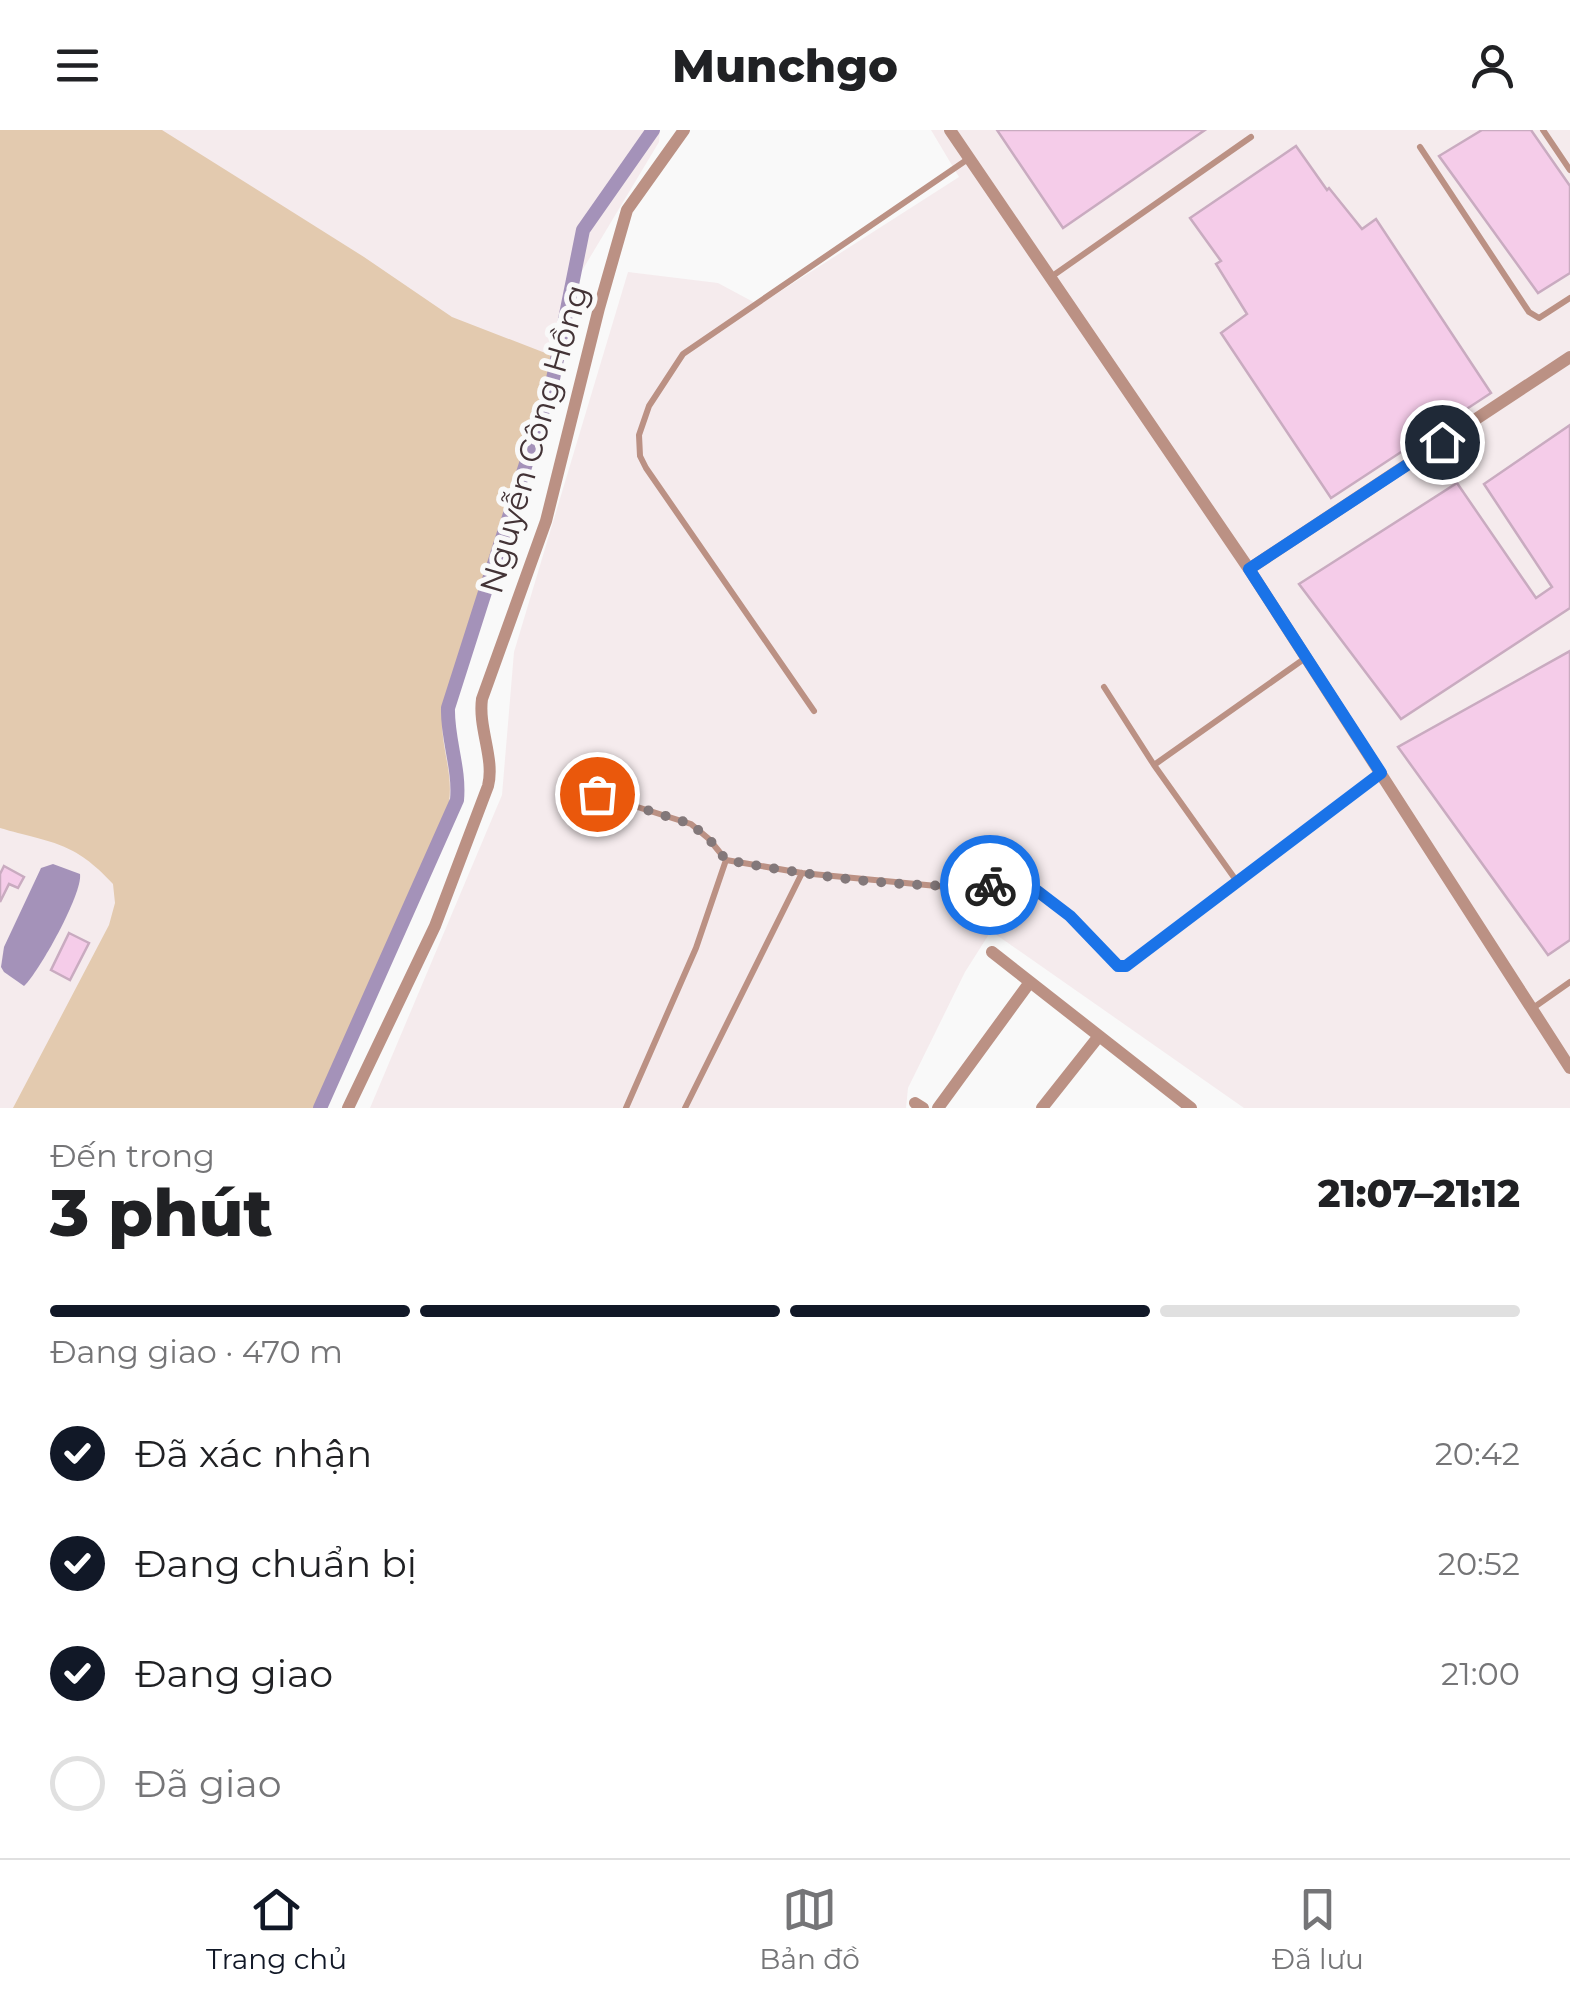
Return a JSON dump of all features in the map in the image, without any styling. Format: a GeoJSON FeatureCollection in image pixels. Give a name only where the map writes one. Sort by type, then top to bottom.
{"type":"FeatureCollection","features":[{"type":"Feature","properties":{"kind":"street","name":"Nguyễn Công Hồng"},"geometry":{"type":"LineString","coordinates":[[348,1108],[434,926],[488,786],[482,699],[546,521],[598,308],[627,210],[684,130]]}},
{"type":"Feature","properties":{"kind":"street"},"geometry":{"type":"LineString","coordinates":[[950,130],[1249,569],[1570,1068]]}},
{"type":"Feature","properties":{"kind":"street"},"geometry":{"type":"LineString","coordinates":[[1249,569],[1570,357]]}},
{"type":"Feature","properties":{"kind":"street"},"geometry":{"type":"LineString","coordinates":[[992,952],[1191,1108]]}},
{"type":"Feature","properties":{"kind":"street"},"geometry":{"type":"LineString","coordinates":[[938,1108],[1030,982]]}},
{"type":"Feature","properties":{"kind":"street"},"geometry":{"type":"LineString","coordinates":[[1046,1107],[1099,1036]]}},
{"type":"Feature","properties":{"kind":"lane"},"geometry":{"type":"LineString","coordinates":[[1543,130],[1570,170]]}},
{"type":"Feature","properties":{"kind":"lane"},"geometry":{"type":"LineString","coordinates":[[1050,278],[1251,138]]}},
{"type":"Feature","properties":{"kind":"lane"},"geometry":{"type":"LineString","coordinates":[[1420,148],[1529,312],[1540,318],[1570,298]]}},
{"type":"Feature","properties":{"kind":"lane"},"geometry":{"type":"LineString","coordinates":[[814,711],[646,468],[640,456],[640,435],[650,406],[683,354],[969,159]]}},
{"type":"Feature","properties":{"kind":"lane"},"geometry":{"type":"LineString","coordinates":[[1154,765],[1306,657]]}},
{"type":"Feature","properties":{"kind":"lane"},"geometry":{"type":"LineString","coordinates":[[1104,687],[1238,883]]}},
{"type":"Feature","properties":{"kind":"lane"},"geometry":{"type":"LineString","coordinates":[[566,784],[691,824],[726,860],[802,873],[947,887],[1032,887],[1070,916],[1118,966],[1126,966],[1381,773]]}},
{"type":"Feature","properties":{"kind":"lane"},"geometry":{"type":"LineString","coordinates":[[626,1108],[696,948],[726,860]]}},
{"type":"Feature","properties":{"kind":"lane"},"geometry":{"type":"LineString","coordinates":[[685,1108],[802,873]]}},
{"type":"Feature","properties":{"kind":"lane"},"geometry":{"type":"LineString","coordinates":[[1532,1009],[1570,982]]}},
{"type":"Feature","properties":{"kind":"shaded area"},"geometry":{"type":"Polygon","coordinates":[[[0,130],[660,130],[659,142],[562,304],[553,356],[526,458],[443,710],[443,739],[452,779],[450,803],[317,1108],[0,1108],[0,130]]]}},
{"type":"Feature","properties":{"kind":"shaded area"},"geometry":{"type":"Polygon","coordinates":[[[0,130],[162,130],[452,317],[553,356],[526,458],[443,710],[450,788],[446,816],[317,1108],[13,1108],[109,925],[115,903],[113,884],[74,851],[0,828],[0,130]]]}},
{"type":"Feature","properties":{"kind":"shaded area"},"geometry":{"type":"Polygon","coordinates":[[[931,130],[1570,130],[1570,1108],[1244,1108],[991,931],[965,972],[908,1088],[906,1108],[370,1108],[502,795],[514,652],[628,272],[718,283],[759,305],[959,177],[931,130]]]}},
{"type":"Feature","properties":{"kind":"shaded area"},"geometry":{"type":"Polygon","coordinates":[[[53,864],[80,874],[79,884],[59,932],[24,986],[1,967],[4,947],[41,868],[53,864]]]}},
{"type":"Feature","properties":{"kind":"building"},"geometry":{"type":"Polygon","coordinates":[[[997,130],[1205,130],[1063,228],[997,130]]]}},
{"type":"Feature","properties":{"kind":"building"},"geometry":{"type":"Polygon","coordinates":[[[1482,130],[1531,130],[1570,186],[1570,273],[1538,293],[1439,156],[1482,130]]]}},
{"type":"Feature","properties":{"kind":"building"},"geometry":{"type":"Polygon","coordinates":[[[1296,146],[1327,190],[1362,229],[1376,219],[1491,393],[1331,498],[1221,333],[1247,314],[1216,264],[1221,261],[1190,218],[1296,146]]]}},
{"type":"Feature","properties":{"kind":"building"},"geometry":{"type":"Polygon","coordinates":[[[1570,425],[1570,608],[1401,719],[1299,584],[1457,483],[1536,598],[1552,587],[1484,484],[1570,425]]]}},
{"type":"Feature","properties":{"kind":"building"},"geometry":{"type":"Polygon","coordinates":[[[1570,651],[1570,940],[1548,955],[1398,747],[1570,651]]]}},
{"type":"Feature","properties":{"kind":"building"},"geometry":{"type":"Polygon","coordinates":[[[4,866],[24,877],[18,888],[9,884],[0,902],[0,874],[4,866]]]}},
{"type":"Feature","properties":{"kind":"building"},"geometry":{"type":"Polygon","coordinates":[[[69,933],[89,943],[70,980],[51,970],[69,933]]]}},
{"type":"Feature","properties":{"kind":"waterway"},"geometry":{"type":"LineString","coordinates":[[320,1108],[457,800],[448,708],[553,379],[583,230],[653,130]]}},
{"type":"Feature","properties":{"kind":"way so far"},"geometry":{"type":"LineString","coordinates":[[597,794],[691,824],[726,860],[802,873],[947,887],[990,885]]}},
{"type":"Feature","properties":{"kind":"route"},"geometry":{"type":"LineString","coordinates":[[990,885],[1032,887],[1070,916],[1118,966],[1126,966],[1381,773],[1249,569],[1442,442]]}}]}
